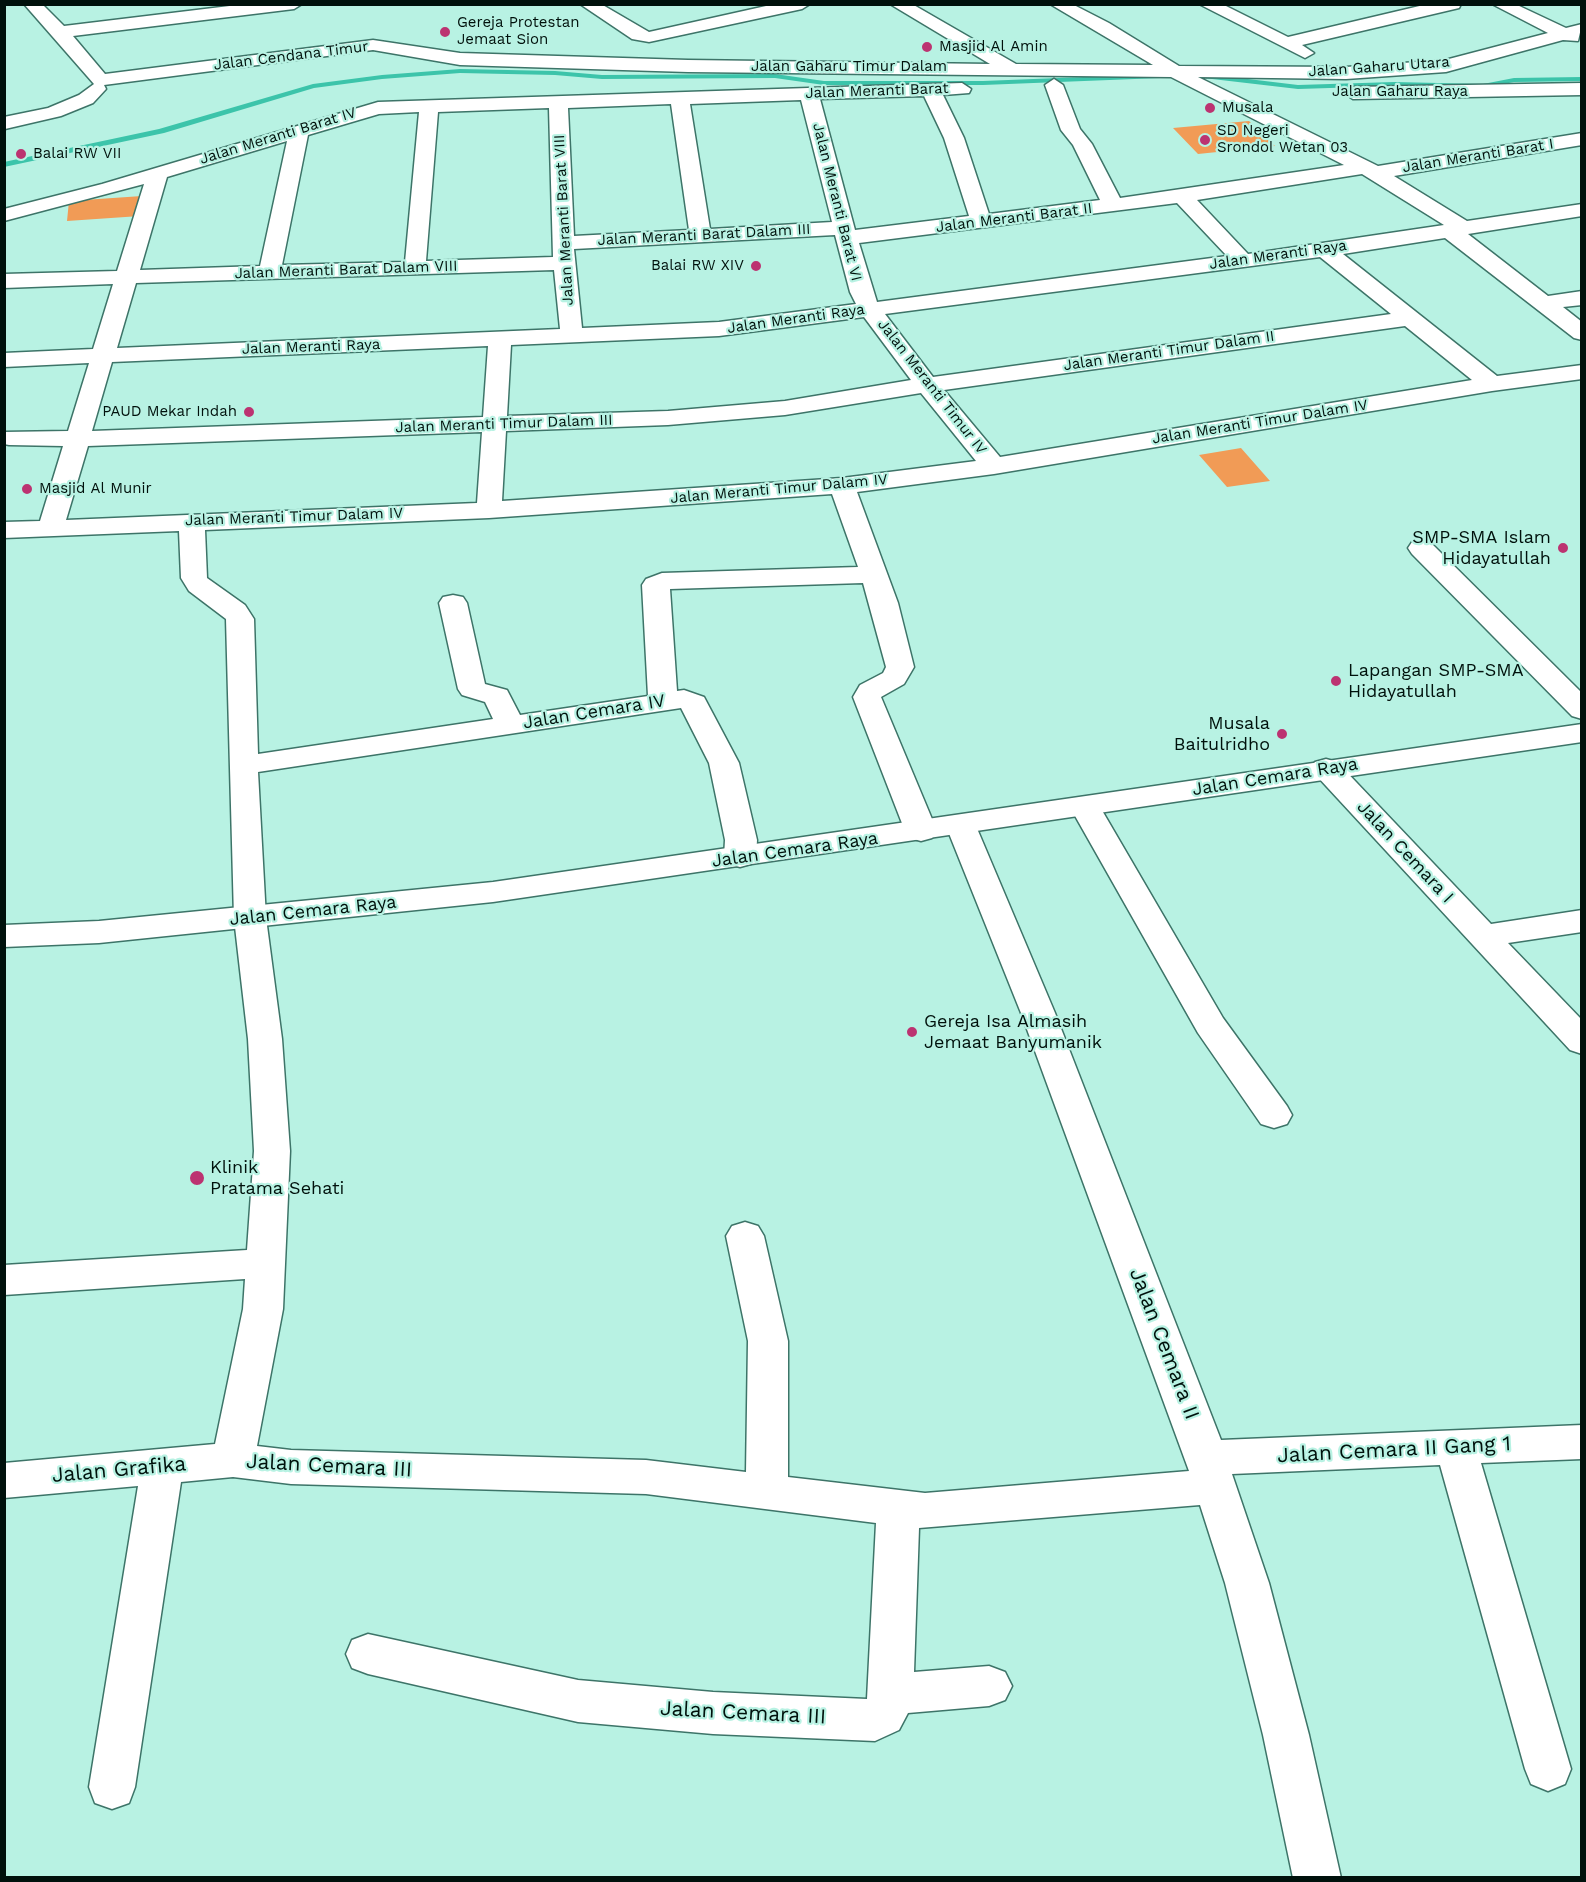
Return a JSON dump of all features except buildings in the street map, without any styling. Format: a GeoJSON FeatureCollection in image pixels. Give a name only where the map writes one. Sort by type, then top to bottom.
{"type":"FeatureCollection","features":[{"type":"Feature","properties":{"kind":"street"},"geometry":{"type":"LineString","coordinates":[[32,4],[60,32],[98,84],[131,95],[236,81]]}},
{"type":"Feature","properties":{"kind":"street"},"geometry":{"type":"LineString","coordinates":[[60,32],[294,4]]}},
{"type":"Feature","properties":{"kind":"street"},"geometry":{"type":"LineString","coordinates":[[588,4],[638,35],[654,36],[802,4]]}},
{"type":"Feature","properties":{"kind":"street","name":"Jalan Gaharu Timur Dalam"},"geometry":{"type":"LineString","coordinates":[[897,4],[1011,68]]}},
{"type":"Feature","properties":{"kind":"street"},"geometry":{"type":"LineString","coordinates":[[1058,4],[1103,27],[1184,77],[1369,170],[1456,229],[1581,333]]}},
{"type":"Feature","properties":{"kind":"street"},"geometry":{"type":"LineString","coordinates":[[1286,43],[1453,4]]}},
{"type":"Feature","properties":{"kind":"street"},"geometry":{"type":"LineString","coordinates":[[1500,4],[1573,31],[1581,41]]}},
{"type":"Feature","properties":{"kind":"street"},"geometry":{"type":"LineString","coordinates":[[1218,6],[1346,73]]}},
{"type":"Feature","properties":{"kind":"street","name":"Jalan Gaharu Utara"},"geometry":{"type":"LineString","coordinates":[[1184,77],[1346,73],[1446,66],[1573,31]]}},
{"type":"Feature","properties":{"kind":"street","name":"Jalan Cendana Timur"},"geometry":{"type":"LineString","coordinates":[[98,84],[373,45],[460,59],[688,66]]}},
{"type":"Feature","properties":{"kind":"street","name":"Jalan Gaharu Timur Dalam"},"geometry":{"type":"LineString","coordinates":[[688,66],[1011,68],[1184,77]]}},
{"type":"Feature","properties":{"kind":"street","name":"Jalan Meranti Barat"},"geometry":{"type":"LineString","coordinates":[[558,102],[1054,86],[1184,77]]}},
{"type":"Feature","properties":{"kind":"street"},"geometry":{"type":"LineString","coordinates":[[5,123],[54,112],[86,99],[98,84]]}},
{"type":"Feature","properties":{"kind":"street"},"geometry":{"type":"LineString","coordinates":[[1054,86],[1071,130],[1082,144],[1113,205]]}},
{"type":"Feature","properties":{"kind":"street","name":"Jalan Gaharu Raya"},"geometry":{"type":"LineString","coordinates":[[1334,93],[1581,89]]}},
{"type":"Feature","properties":{"kind":"street"},"geometry":{"type":"LineString","coordinates":[[931,90],[954,138],[981,222]]}},
{"type":"Feature","properties":{"kind":"street","name":"Jalan Meranti Barat VI"},"geometry":{"type":"LineString","coordinates":[[809,94],[856,279],[870,309]]}},
{"type":"Feature","properties":{"kind":"street"},"geometry":{"type":"LineString","coordinates":[[1219,94],[1254,94]]}},
{"type":"Feature","properties":{"kind":"street"},"geometry":{"type":"LineString","coordinates":[[680,98],[701,237]]}},
{"type":"Feature","properties":{"kind":"street","name":"Jalan Meranti Barat IV"},"geometry":{"type":"LineString","coordinates":[[4,215],[158,173],[369,109],[558,102]]}},
{"type":"Feature","properties":{"kind":"street","name":"Jalan Meranti Barat VIII"},"geometry":{"type":"LineString","coordinates":[[558,102],[564,253],[572,338]]}},
{"type":"Feature","properties":{"kind":"street"},"geometry":{"type":"LineString","coordinates":[[415,267],[429,106]]}},
{"type":"Feature","properties":{"kind":"street"},"geometry":{"type":"LineString","coordinates":[[270,272],[299,130]]}},
{"type":"Feature","properties":{"kind":"street","name":"Jalan Meranti Barat I"},"geometry":{"type":"LineString","coordinates":[[1369,170],[1581,139]]}},
{"type":"Feature","properties":{"kind":"street","name":"Jalan Meranti Barat II"},"geometry":{"type":"LineString","coordinates":[[845,233],[981,222],[1369,170]]}},
{"type":"Feature","properties":{"kind":"street"},"geometry":{"type":"LineString","coordinates":[[51,527],[158,173]]}},
{"type":"Feature","properties":{"kind":"street"},"geometry":{"type":"LineString","coordinates":[[1182,196],[1242,260]]}},
{"type":"Feature","properties":{"kind":"street","name":"Jalan Meranti Raya"},"geometry":{"type":"LineString","coordinates":[[4,360],[572,338],[710,330],[1325,249],[1581,210]]}},
{"type":"Feature","properties":{"kind":"street","name":"Jalan Meranti Barat Dalam III"},"geometry":{"type":"LineString","coordinates":[[564,253],[701,237],[845,233]]}},
{"type":"Feature","properties":{"kind":"street"},"geometry":{"type":"LineString","coordinates":[[1325,249],[1492,384]]}},
{"type":"Feature","properties":{"kind":"street","name":"Jalan Meranti Barat Dalam VIII"},"geometry":{"type":"LineString","coordinates":[[4,280],[415,267],[564,253]]}},
{"type":"Feature","properties":{"kind":"street"},"geometry":{"type":"LineString","coordinates":[[1543,303],[1581,298]]}},
{"type":"Feature","properties":{"kind":"street","name":"Jalan Meranti Timur IV"},"geometry":{"type":"LineString","coordinates":[[870,309],[927,385],[994,466]]}},
{"type":"Feature","properties":{"kind":"street","name":"Jalan Meranti Timur Dalam II"},"geometry":{"type":"LineString","coordinates":[[927,385],[1411,318]]}},
{"type":"Feature","properties":{"kind":"street"},"geometry":{"type":"LineString","coordinates":[[489,510],[500,340]]}},
{"type":"Feature","properties":{"kind":"street","name":"Jalan Meranti Timur Dalam IV"},"geometry":{"type":"LineString","coordinates":[[14,529],[489,510],[843,486],[994,466],[1492,384],[1581,372]]}},
{"type":"Feature","properties":{"kind":"street","name":"Jalan Meranti Timur Dalam III"},"geometry":{"type":"LineString","coordinates":[[9,438],[78,439],[668,418],[785,408],[927,385]]}},
{"type":"Feature","properties":{"kind":"street"},"geometry":{"type":"LineString","coordinates":[[843,486],[884,603],[900,667],[894,678],[870,692],[867,697],[921,831]]}},
{"type":"Feature","properties":{"kind":"street"},"geometry":{"type":"LineString","coordinates":[[192,522],[194,578],[199,585],[235,611],[240,619],[243,765],[250,918]]}},
{"type":"Feature","properties":{"kind":"street"},"geometry":{"type":"LineString","coordinates":[[4,548],[15,546],[14,529]]}},
{"type":"Feature","properties":{"kind":"street"},"geometry":{"type":"LineString","coordinates":[[1421,548],[1581,710]]}},
{"type":"Feature","properties":{"kind":"street"},"geometry":{"type":"LineString","coordinates":[[663,701],[656,585],[662,581],[834,577],[874,573]]}},
{"type":"Feature","properties":{"kind":"street","name":"Jalan Cemara IV"},"geometry":{"type":"LineString","coordinates":[[453,603],[472,689],[496,696],[510,725]]}},
{"type":"Feature","properties":{"kind":"street","name":"Jalan Cemara IV"},"geometry":{"type":"LineString","coordinates":[[243,765],[680,699],[694,703],[724,763],[741,840],[740,857]]}},
{"type":"Feature","properties":{"kind":"street","name":"Jalan Cemara Raya"},"geometry":{"type":"LineString","coordinates":[[4,936],[99,932],[493,892],[962,826],[1326,768],[1581,733]]}},
{"type":"Feature","properties":{"kind":"street","name":"Jalan Cemara I"},"geometry":{"type":"LineString","coordinates":[[1326,768],[1581,1041]]}},
{"type":"Feature","properties":{"kind":"street"},"geometry":{"type":"LineString","coordinates":[[1085,807],[1210,1025],[1274,1115]]}},
{"type":"Feature","properties":{"kind":"street","name":"Jalan Cemara II"},"geometry":{"type":"LineString","coordinates":[[962,826],[1038,1012],[1211,1472],[1255,1616],[1286,1736],[1317,1878]]}},
{"type":"Feature","properties":{"kind":"street","name":"Jalan Cemara III"},"geometry":{"type":"LineString","coordinates":[[250,918],[265,1039],[272,1151],[263,1309],[233,1460],[291,1467],[646,1478],[926,1511],[1211,1472]]}},
{"type":"Feature","properties":{"kind":"street"},"geometry":{"type":"LineString","coordinates":[[1484,936],[1581,921]]}},
{"type":"Feature","properties":{"kind":"street"},"geometry":{"type":"LineString","coordinates":[[745,1236],[768,1341],[767,1493]]}},
{"type":"Feature","properties":{"kind":"street"},"geometry":{"type":"LineString","coordinates":[[4,1280],[266,1263]]}},
{"type":"Feature","properties":{"kind":"street","name":"Jalan Cemara II Gang 1"},"geometry":{"type":"LineString","coordinates":[[1211,1472],[1456,1447],[1581,1442]]}},
{"type":"Feature","properties":{"kind":"street"},"geometry":{"type":"LineString","coordinates":[[1456,1447],[1548,1769]]}},
{"type":"Feature","properties":{"kind":"street","name":"Jalan Grafika"},"geometry":{"type":"LineString","coordinates":[[4,1480],[233,1460]]}},
{"type":"Feature","properties":{"kind":"street"},"geometry":{"type":"LineString","coordinates":[[112,1787],[162,1467]]}},
{"type":"Feature","properties":{"kind":"street","name":"Jalan Cemara III"},"geometry":{"type":"LineString","coordinates":[[368,1654],[578,1701],[713,1713],[875,1720],[883,1715],[888,1707],[890,1694],[898,1509]]}},
{"type":"Feature","properties":{"kind":"street"},"geometry":{"type":"LineString","coordinates":[[890,1694],[989,1686]]}},
{"type":"Feature","properties":{"kind":"shaded area"},"geometry":{"type":"Polygon","coordinates":[[[1249,121],[1275,146],[1198,154],[1173,128],[1249,121]]]}},
{"type":"Feature","properties":{"kind":"shaded area"},"geometry":{"type":"Polygon","coordinates":[[[142,196],[140,216],[67,221],[69,201],[142,196]]]}},
{"type":"Feature","properties":{"kind":"shaded area"},"geometry":{"type":"Polygon","coordinates":[[[1241,448],[1270,481],[1227,487],[1199,455],[1241,448]]]}},
{"type":"Feature","properties":{"kind":"waterway"},"geometry":{"type":"LineString","coordinates":[[4,165],[161,131],[313,86],[382,77],[460,71],[555,73],[602,77],[775,76],[824,83],[983,83],[1160,76]]}},
{"type":"Feature","properties":{"kind":"waterway"},"geometry":{"type":"LineString","coordinates":[[1198,75],[1298,87],[1394,84],[1483,86],[1514,80],[1582,79]]}},
{"type":"Feature","properties":{"kind":"place","name":"Gereja Protestan Jemaat Sion"},"geometry":{"type":"Point","coordinates":[445,32]}},
{"type":"Feature","properties":{"kind":"place","name":"Masjid Al Amin"},"geometry":{"type":"Point","coordinates":[927,47]}},
{"type":"Feature","properties":{"kind":"place","name":"Musala"},"geometry":{"type":"Point","coordinates":[1210,108]}},
{"type":"Feature","properties":{"kind":"place","name":"SD Negeri Srondol Wetan 03"},"geometry":{"type":"Point","coordinates":[1205,140]}},
{"type":"Feature","properties":{"kind":"place","name":"Balai RW VII"},"geometry":{"type":"Point","coordinates":[21,154]}},
{"type":"Feature","properties":{"kind":"place","name":"Balai RW XIV"},"geometry":{"type":"Point","coordinates":[756,266]}},
{"type":"Feature","properties":{"kind":"place","name":"PAUD Mekar Indah"},"geometry":{"type":"Point","coordinates":[249,412]}},
{"type":"Feature","properties":{"kind":"place","name":"Masjid Al Munir"},"geometry":{"type":"Point","coordinates":[27,489]}},
{"type":"Feature","properties":{"kind":"place","name":"SMP-SMA Islam Hidayatullah"},"geometry":{"type":"Point","coordinates":[1563,548]}},
{"type":"Feature","properties":{"kind":"place","name":"Lapangan SMP-SMA Hidayatullah"},"geometry":{"type":"Point","coordinates":[1336,681]}},
{"type":"Feature","properties":{"kind":"place","name":"Musala Baitulridho"},"geometry":{"type":"Point","coordinates":[1282,734]}},
{"type":"Feature","properties":{"kind":"place","name":"Gereja Isa Almasih Jemaat Banyumanik"},"geometry":{"type":"Point","coordinates":[912,1032]}},
{"type":"Feature","properties":{"kind":"place","name":"Klinik Pratama Sehati"},"geometry":{"type":"Point","coordinates":[197,1178]}}]}
